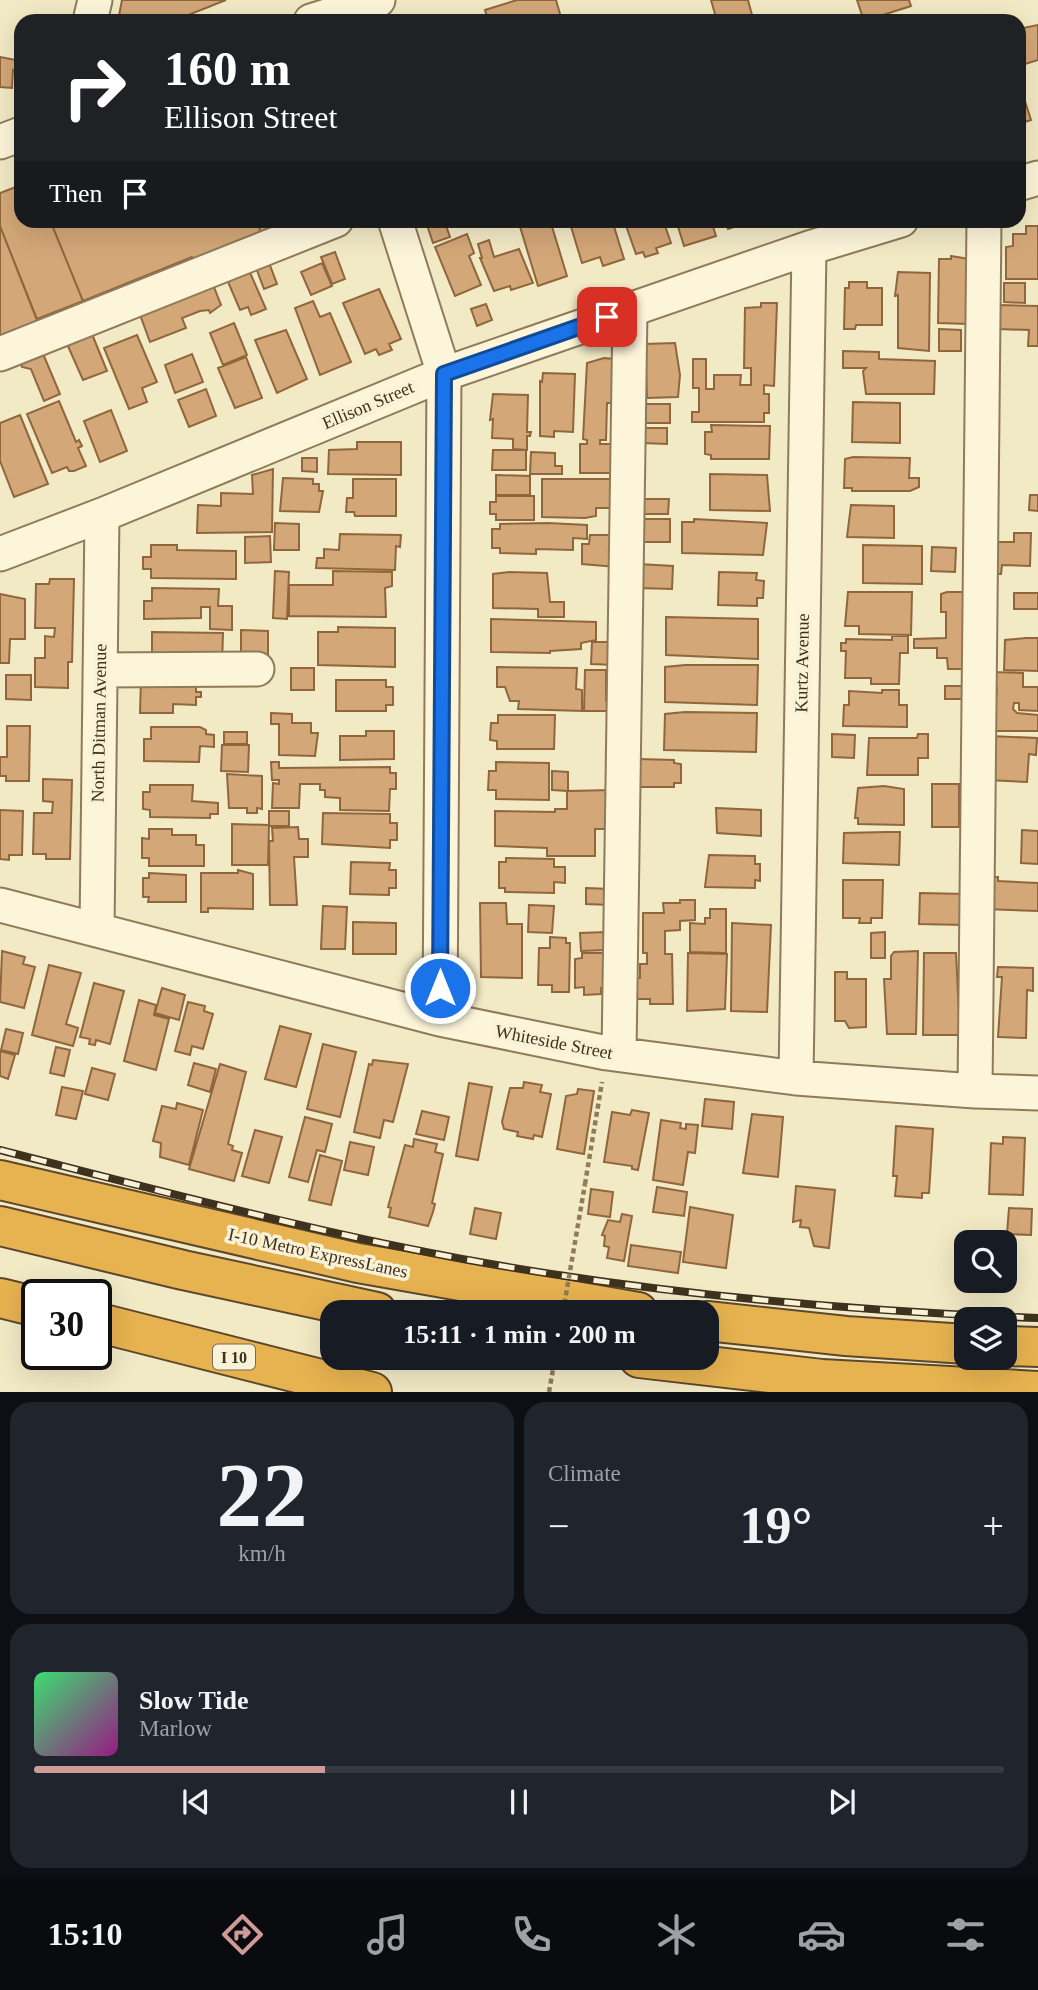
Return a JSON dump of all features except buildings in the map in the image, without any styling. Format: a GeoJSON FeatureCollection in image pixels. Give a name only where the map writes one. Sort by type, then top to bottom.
{"type":"FeatureCollection","features":[{"type":"Feature","properties":{"kind":"highway","name":"I-10 Metro ExpressLanes"},"geometry":{"type":"LineString","coordinates":[[0,1180],[358,1263],[560,1300]]}},
{"type":"Feature","properties":{"kind":"highway"},"geometry":{"type":"LineString","coordinates":[[0,1226],[322,1300]]}},
{"type":"Feature","properties":{"kind":"highway"},"geometry":{"type":"LineString","coordinates":[[0,1298],[21,1303]]}},
{"type":"Feature","properties":{"kind":"highway"},"geometry":{"type":"LineString","coordinates":[[719,1322],[846,1336],[954,1343]]}},
{"type":"Feature","properties":{"kind":"highway","name":"I 10"},"geometry":{"type":"LineString","coordinates":[[112,1326],[372,1391]]}},
{"type":"Feature","properties":{"kind":"highway"},"geometry":{"type":"LineString","coordinates":[[1017,1346],[1038,1347]]}},
{"type":"Feature","properties":{"kind":"highway"},"geometry":{"type":"LineString","coordinates":[[719,1367],[822,1379],[1038,1391]]}},
{"type":"Feature","properties":{"kind":"street"},"geometry":{"type":"LineString","coordinates":[[333,14],[378,0]]}},
{"type":"Feature","properties":{"kind":"street"},"geometry":{"type":"LineString","coordinates":[[0,354],[316,228]]}},
{"type":"Feature","properties":{"kind":"street"},"geometry":{"type":"LineString","coordinates":[[398,228],[444,374],[440,1019]]}},
{"type":"Feature","properties":{"kind":"street","name":"Ellison Street"},"geometry":{"type":"LineString","coordinates":[[0,554],[102,515],[444,374],[808,248],[874,228]]}},
{"type":"Feature","properties":{"kind":"street"},"geometry":{"type":"LineString","coordinates":[[975,1091],[984,228]]}},
{"type":"Feature","properties":{"kind":"street","name":"Kurtz Avenue"},"geometry":{"type":"LineString","coordinates":[[796,1078],[808,248]]}},
{"type":"Feature","properties":{"kind":"street"},"geometry":{"type":"LineString","coordinates":[[613,1053],[630,310]]}},
{"type":"Feature","properties":{"kind":"street","name":"North Ditman Avenue"},"geometry":{"type":"LineString","coordinates":[[97,930],[102,515]]}},
{"type":"Feature","properties":{"kind":"street"},"geometry":{"type":"LineString","coordinates":[[100,670],[257,670]]}},
{"type":"Feature","properties":{"kind":"street","name":"Whiteside Street"},"geometry":{"type":"LineString","coordinates":[[0,905],[440,1019],[613,1053],[796,1078],[1038,1093]]}},
{"type":"Feature","properties":{"kind":"path"},"geometry":{"type":"LineString","coordinates":[[564,1300],[613,1053]]}},
{"type":"Feature","properties":{"kind":"path"},"geometry":{"type":"LineString","coordinates":[[549,1391],[553,1370]]}},
{"type":"Feature","properties":{"kind":"railway"},"geometry":{"type":"LineString","coordinates":[[0,1150],[302,1225],[485,1263],[622,1284],[760,1300],[1038,1318]]}},
{"type":"Feature","properties":{"kind":"route"},"geometry":{"type":"LineString","coordinates":[[440,988],[444,374],[607,317]]}}]}
